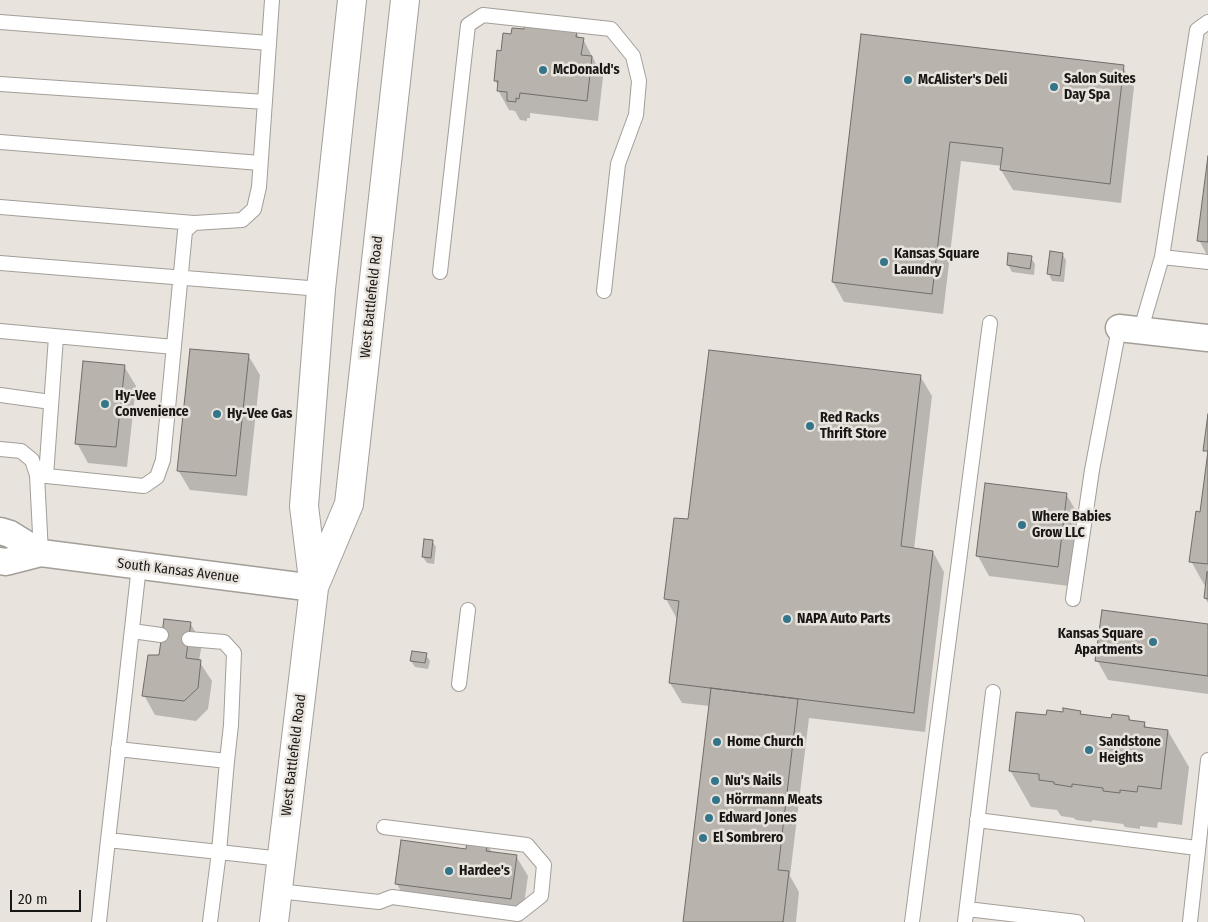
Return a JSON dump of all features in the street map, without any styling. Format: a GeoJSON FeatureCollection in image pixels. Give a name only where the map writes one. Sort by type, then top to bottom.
{"type":"FeatureCollection","features":[{"type":"Feature","properties":{"kind":"main road","name":"West Battlefield Road"},"geometry":{"type":"LineString","coordinates":[[274,922],[314,588],[304,506],[322,289],[352,0]]}},
{"type":"Feature","properties":{"kind":"main road","name":"West Battlefield Road"},"geometry":{"type":"LineString","coordinates":[[314,588],[349,504],[405,0]]}},
{"type":"Feature","properties":{"kind":"main road"},"geometry":{"type":"LineString","coordinates":[[391,122],[417,0]]}},
{"type":"Feature","properties":{"kind":"street"},"geometry":{"type":"LineString","coordinates":[[1130,328],[1208,338]]}},
{"type":"Feature","properties":{"kind":"street","name":"South Kansas Avenue"},"geometry":{"type":"LineString","coordinates":[[0,531],[10,534],[42,553]]}},
{"type":"Feature","properties":{"kind":"street","name":"South Kansas Avenue"},"geometry":{"type":"LineString","coordinates":[[0,562],[42,553],[314,588]]}},
{"type":"Feature","properties":{"kind":"lane"},"geometry":{"type":"LineString","coordinates":[[0,208],[194,223],[242,220],[254,209],[258,187],[272,0]]}},
{"type":"Feature","properties":{"kind":"lane"},"geometry":{"type":"LineString","coordinates":[[440,272],[468,25],[483,15],[611,30],[633,56],[639,81],[636,114],[618,164],[604,291]]}},
{"type":"Feature","properties":{"kind":"lane"},"geometry":{"type":"LineString","coordinates":[[0,22],[269,44]]}},
{"type":"Feature","properties":{"kind":"lane"},"geometry":{"type":"LineString","coordinates":[[1073,599],[1092,470],[1130,328],[1162,257],[1197,30],[1208,22]]}},
{"type":"Feature","properties":{"kind":"lane"},"geometry":{"type":"LineString","coordinates":[[0,84],[265,102]]}},
{"type":"Feature","properties":{"kind":"lane"},"geometry":{"type":"LineString","coordinates":[[0,142],[260,163]]}},
{"type":"Feature","properties":{"kind":"lane"},"geometry":{"type":"LineString","coordinates":[[42,475],[144,486],[157,476],[163,460],[185,232],[194,223]]}},
{"type":"Feature","properties":{"kind":"lane"},"geometry":{"type":"LineString","coordinates":[[1162,257],[1208,262]]}},
{"type":"Feature","properties":{"kind":"lane"},"geometry":{"type":"LineString","coordinates":[[0,263],[322,289]]}},
{"type":"Feature","properties":{"kind":"lane"},"geometry":{"type":"LineString","coordinates":[[912,922],[990,323]]}},
{"type":"Feature","properties":{"kind":"lane"},"geometry":{"type":"LineString","coordinates":[[0,332],[174,347]]}},
{"type":"Feature","properties":{"kind":"lane"},"geometry":{"type":"LineString","coordinates":[[42,553],[42,475],[51,402],[56,336]]}},
{"type":"Feature","properties":{"kind":"lane"},"geometry":{"type":"LineString","coordinates":[[0,395],[51,402]]}},
{"type":"Feature","properties":{"kind":"lane"},"geometry":{"type":"LineString","coordinates":[[0,449],[21,451],[32,460],[42,475]]}},
{"type":"Feature","properties":{"kind":"lane"},"geometry":{"type":"LineString","coordinates":[[99,922],[140,566]]}},
{"type":"Feature","properties":{"kind":"lane"},"geometry":{"type":"LineString","coordinates":[[459,684],[468,610]]}},
{"type":"Feature","properties":{"kind":"lane"},"geometry":{"type":"LineString","coordinates":[[132,631],[161,635]]}},
{"type":"Feature","properties":{"kind":"lane"},"geometry":{"type":"LineString","coordinates":[[189,639],[224,642],[234,653],[231,725],[210,922]]}},
{"type":"Feature","properties":{"kind":"lane"},"geometry":{"type":"LineString","coordinates":[[993,692],[966,915],[1077,922]]}},
{"type":"Feature","properties":{"kind":"lane"},"geometry":{"type":"LineString","coordinates":[[118,750],[227,761]]}},
{"type":"Feature","properties":{"kind":"lane"},"geometry":{"type":"LineString","coordinates":[[1190,922],[1208,760]]}},
{"type":"Feature","properties":{"kind":"lane"},"geometry":{"type":"LineString","coordinates":[[977,820],[1198,848]]}},
{"type":"Feature","properties":{"kind":"lane"},"geometry":{"type":"LineString","coordinates":[[278,891],[379,902],[392,897],[518,914],[541,896],[544,865],[527,845],[384,827]]}},
{"type":"Feature","properties":{"kind":"lane"},"geometry":{"type":"LineString","coordinates":[[108,840],[282,859]]}},
{"type":"Feature","properties":{"kind":"building"},"geometry":{"type":"Polygon","coordinates":[[[525,24],[577,30],[576,37],[584,38],[581,55],[592,56],[587,101],[520,93],[519,99],[516,98],[516,102],[507,101],[507,92],[497,91],[498,81],[494,81],[497,50],[501,51],[503,33],[511,34],[512,28],[524,29],[525,24]]]}},
{"type":"Feature","properties":{"kind":"building"},"geometry":{"type":"Polygon","coordinates":[[[861,34],[1124,65],[1110,184],[1000,170],[1003,148],[950,142],[932,294],[832,282],[861,34]]]}},
{"type":"Feature","properties":{"kind":"building"},"geometry":{"type":"Polygon","coordinates":[[[1208,156],[1208,242],[1197,241],[1208,156]]]}},
{"type":"Feature","properties":{"kind":"building"},"geometry":{"type":"Polygon","coordinates":[[[1050,251],[1063,253],[1060,276],[1047,274],[1050,251]]]}},
{"type":"Feature","properties":{"kind":"building"},"geometry":{"type":"Polygon","coordinates":[[[1008,253],[1032,256],[1030,269],[1007,265],[1008,253]]]}},
{"type":"Feature","properties":{"kind":"building"},"geometry":{"type":"Polygon","coordinates":[[[190,349],[249,354],[236,476],[177,471],[190,349]]]}},
{"type":"Feature","properties":{"kind":"building"},"geometry":{"type":"Polygon","coordinates":[[[709,350],[921,375],[901,546],[933,551],[914,713],[669,683],[679,601],[664,599],[674,518],[688,519],[709,350]]]}},
{"type":"Feature","properties":{"kind":"building"},"geometry":{"type":"Polygon","coordinates":[[[83,361],[125,365],[116,447],[75,444],[83,361]]]}},
{"type":"Feature","properties":{"kind":"building"},"geometry":{"type":"Polygon","coordinates":[[[1208,414],[1208,451],[1203,451],[1208,414]]]}},
{"type":"Feature","properties":{"kind":"building"},"geometry":{"type":"Polygon","coordinates":[[[1208,451],[1208,564],[1189,562],[1196,511],[1200,512],[1208,451]]]}},
{"type":"Feature","properties":{"kind":"building","name":"Where Babies Grow LLC"},"geometry":{"type":"Polygon","coordinates":[[[985,483],[1067,493],[1058,567],[976,556],[985,483]]]}},
{"type":"Feature","properties":{"kind":"building"},"geometry":{"type":"Polygon","coordinates":[[[424,539],[433,540],[431,558],[422,557],[424,539]]]}},
{"type":"Feature","properties":{"kind":"building"},"geometry":{"type":"Polygon","coordinates":[[[1208,572],[1208,599],[1204,598],[1208,572]]]}},
{"type":"Feature","properties":{"kind":"building","name":"Kansas Square Apartments"},"geometry":{"type":"Polygon","coordinates":[[[1102,610],[1208,624],[1208,676],[1095,661],[1102,610]]]}},
{"type":"Feature","properties":{"kind":"building"},"geometry":{"type":"Polygon","coordinates":[[[164,619],[191,622],[186,658],[201,660],[198,688],[184,701],[142,696],[148,655],[159,655],[164,619]]]}},
{"type":"Feature","properties":{"kind":"building"},"geometry":{"type":"Polygon","coordinates":[[[412,651],[427,653],[425,663],[410,661],[412,651]]]}},
{"type":"Feature","properties":{"kind":"building"},"geometry":{"type":"Polygon","coordinates":[[[711,688],[798,699],[778,870],[789,871],[783,922],[683,922],[711,688]]]}},
{"type":"Feature","properties":{"kind":"building","name":"Sandstone Heights"},"geometry":{"type":"Polygon","coordinates":[[[1063,708],[1081,711],[1080,714],[1111,718],[1112,714],[1129,716],[1129,720],[1145,722],[1144,727],[1168,730],[1161,789],[1138,786],[1137,792],[1103,791],[1103,788],[1072,784],[1072,787],[1054,784],[1054,782],[1039,780],[1039,774],[1009,771],[1016,712],[1046,715],[1047,710],[1063,712],[1063,708]]]}},
{"type":"Feature","properties":{"kind":"building"},"geometry":{"type":"Polygon","coordinates":[[[401,840],[466,849],[467,840],[488,842],[486,851],[517,855],[511,899],[395,884],[401,840]]]}},
{"type":"Feature","properties":{"kind":"place","name":"McDonald's"},"geometry":{"type":"Point","coordinates":[543,70]}},
{"type":"Feature","properties":{"kind":"place","name":"McAlister's Deli"},"geometry":{"type":"Point","coordinates":[908,80]}},
{"type":"Feature","properties":{"kind":"place","name":"Salon Suites Day Spa"},"geometry":{"type":"Point","coordinates":[1054,87]}},
{"type":"Feature","properties":{"kind":"place","name":"Kansas Square Laundry"},"geometry":{"type":"Point","coordinates":[884,262]}},
{"type":"Feature","properties":{"kind":"place","name":"Hy-Vee Convenience"},"geometry":{"type":"Point","coordinates":[105,404]}},
{"type":"Feature","properties":{"kind":"place","name":"Hy-Vee Gas"},"geometry":{"type":"Point","coordinates":[217,414]}},
{"type":"Feature","properties":{"kind":"place","name":"Red Racks Thrift Store"},"geometry":{"type":"Point","coordinates":[810,426]}},
{"type":"Feature","properties":{"kind":"place","name":"Where Babies Grow LLC"},"geometry":{"type":"Point","coordinates":[1022,525]}},
{"type":"Feature","properties":{"kind":"place","name":"NAPA Auto Parts"},"geometry":{"type":"Point","coordinates":[787,619]}},
{"type":"Feature","properties":{"kind":"place","name":"Kansas Square Apartments"},"geometry":{"type":"Point","coordinates":[1153,642]}},
{"type":"Feature","properties":{"kind":"place","name":"Home Church"},"geometry":{"type":"Point","coordinates":[717,742]}},
{"type":"Feature","properties":{"kind":"place","name":"Sandstone Heights"},"geometry":{"type":"Point","coordinates":[1089,750]}},
{"type":"Feature","properties":{"kind":"place","name":"Nu's Nails"},"geometry":{"type":"Point","coordinates":[715,781]}},
{"type":"Feature","properties":{"kind":"place","name":"Hörrmann Meats"},"geometry":{"type":"Point","coordinates":[716,800]}},
{"type":"Feature","properties":{"kind":"place","name":"Edward Jones"},"geometry":{"type":"Point","coordinates":[709,818]}},
{"type":"Feature","properties":{"kind":"place","name":"El Sombrero"},"geometry":{"type":"Point","coordinates":[703,838]}},
{"type":"Feature","properties":{"kind":"place","name":"Hardee's"},"geometry":{"type":"Point","coordinates":[449,871]}}]}
